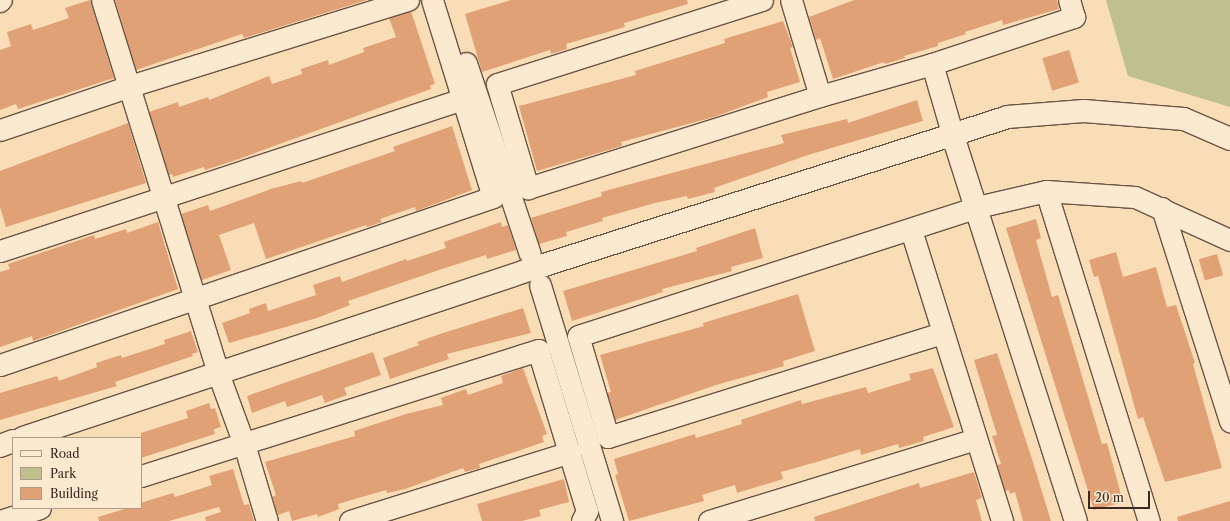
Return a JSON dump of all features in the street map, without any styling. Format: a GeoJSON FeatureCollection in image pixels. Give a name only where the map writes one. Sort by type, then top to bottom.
{"type":"FeatureCollection","features":[{"type":"Feature","properties":{"kind":"street"},"geometry":{"type":"LineString","coordinates":[[102,0],[218,373],[244,444],[267,521]]}},
{"type":"Feature","properties":{"kind":"street"},"geometry":{"type":"LineString","coordinates":[[0,130],[130,86],[408,0]]}},
{"type":"Feature","properties":{"kind":"street"},"geometry":{"type":"LineString","coordinates":[[0,365],[194,297],[493,197],[432,0]]}},
{"type":"Feature","properties":{"kind":"street"},"geometry":{"type":"LineString","coordinates":[[444,0],[530,254]]}},
{"type":"Feature","properties":{"kind":"street"},"geometry":{"type":"LineString","coordinates":[[762,0],[497,84],[528,188],[820,96],[932,64],[1074,17],[1069,0]]}},
{"type":"Feature","properties":{"kind":"street"},"geometry":{"type":"LineString","coordinates":[[791,0],[820,96]]}},
{"type":"Feature","properties":{"kind":"street"},"geometry":{"type":"LineString","coordinates":[[932,64],[952,133],[977,207],[1076,521]]}},
{"type":"Feature","properties":{"kind":"street"},"geometry":{"type":"LineString","coordinates":[[0,251],[163,196],[462,100]]}},
{"type":"Feature","properties":{"kind":"street"},"geometry":{"type":"LineString","coordinates":[[27,437],[535,268],[952,133],[1007,117],[1084,111],[1184,119],[1230,138]]}},
{"type":"Feature","properties":{"kind":"street"},"geometry":{"type":"LineString","coordinates":[[1046,191],[1149,521]]}},
{"type":"Feature","properties":{"kind":"street"},"geometry":{"type":"LineString","coordinates":[[942,333],[608,437],[578,336],[910,230],[977,207],[1046,191],[1135,196],[1230,240]]}},
{"type":"Feature","properties":{"kind":"street"},"geometry":{"type":"LineString","coordinates":[[1162,208],[1230,421]]}},
{"type":"Feature","properties":{"kind":"street"},"geometry":{"type":"LineString","coordinates":[[910,230],[1002,521]]}},
{"type":"Feature","properties":{"kind":"street"},"geometry":{"type":"LineString","coordinates":[[540,285],[612,521]]}},
{"type":"Feature","properties":{"kind":"street"},"geometry":{"type":"LineString","coordinates":[[142,476],[538,350],[587,510],[582,521]]}},
{"type":"Feature","properties":{"kind":"street"},"geometry":{"type":"LineString","coordinates":[[709,521],[976,439]]}},
{"type":"Feature","properties":{"kind":"street"},"geometry":{"type":"LineString","coordinates":[[0,446],[12,442]]}},
{"type":"Feature","properties":{"kind":"street"},"geometry":{"type":"LineString","coordinates":[[350,521],[570,452]]}},
{"type":"Feature","properties":{"kind":"street"},"geometry":{"type":"LineString","coordinates":[[0,521],[37,509]]}},
{"type":"Feature","properties":{"kind":"green space"},"geometry":{"type":"Polygon","coordinates":[[[1106,0],[1230,0],[1230,107],[1128,76],[1106,0]]]}},
{"type":"Feature","properties":{"kind":"building"},"geometry":{"type":"Polygon","coordinates":[[[90,0],[114,78],[18,109],[16,104],[0,110],[0,50],[11,46],[7,32],[31,24],[33,30],[69,18],[65,8],[90,0]]]}},
{"type":"Feature","properties":{"kind":"building"},"geometry":{"type":"Polygon","coordinates":[[[115,0],[367,0],[244,38],[242,34],[136,70],[115,0]]]}},
{"type":"Feature","properties":{"kind":"building"},"geometry":{"type":"Polygon","coordinates":[[[511,0],[687,0],[688,4],[624,23],[625,27],[566,44],[567,49],[551,54],[550,50],[482,72],[465,14],[511,0]]]}},
{"type":"Feature","properties":{"kind":"building"},"geometry":{"type":"Polygon","coordinates":[[[854,0],[1057,0],[1059,9],[1003,25],[1002,20],[965,32],[966,34],[938,43],[938,46],[904,56],[905,58],[885,64],[884,62],[833,79],[820,38],[816,40],[809,17],[854,0]]]}},
{"type":"Feature","properties":{"kind":"building"},"geometry":{"type":"Polygon","coordinates":[[[411,11],[435,84],[430,85],[431,89],[233,161],[205,170],[204,167],[173,177],[172,174],[169,175],[149,112],[178,102],[179,107],[208,97],[209,100],[269,76],[272,84],[302,74],[301,69],[328,60],[329,65],[364,52],[363,48],[396,37],[389,18],[411,11]]]}},
{"type":"Feature","properties":{"kind":"building"},"geometry":{"type":"Polygon","coordinates":[[[783,21],[793,47],[790,48],[800,82],[767,92],[768,97],[714,117],[621,142],[622,146],[537,171],[519,106],[636,75],[635,71],[725,43],[724,39],[783,21]]]}},
{"type":"Feature","properties":{"kind":"building"},"geometry":{"type":"Polygon","coordinates":[[[1069,50],[1079,83],[1052,91],[1042,58],[1069,50]]]}},
{"type":"Feature","properties":{"kind":"building"},"geometry":{"type":"Polygon","coordinates":[[[917,100],[923,121],[808,155],[714,188],[715,192],[688,199],[687,196],[655,203],[602,218],[603,221],[566,232],[567,236],[539,244],[531,218],[602,196],[601,192],[784,143],[781,135],[847,119],[848,123],[917,100]]]}},
{"type":"Feature","properties":{"kind":"building"},"geometry":{"type":"Polygon","coordinates":[[[128,123],[146,183],[6,227],[0,207],[0,171],[128,123]]]}},
{"type":"Feature","properties":{"kind":"building"},"geometry":{"type":"Polygon","coordinates":[[[452,126],[472,190],[416,211],[415,207],[380,219],[382,222],[367,227],[366,225],[266,259],[254,223],[219,235],[231,270],[202,280],[181,214],[208,205],[210,211],[271,189],[301,181],[302,183],[395,151],[393,147],[452,126]]]}},
{"type":"Feature","properties":{"kind":"building"},"geometry":{"type":"Polygon","coordinates":[[[1036,219],[1041,238],[1036,240],[1052,297],[1058,295],[1102,444],[1107,443],[1123,502],[1094,510],[1006,228],[1036,219]]]}},
{"type":"Feature","properties":{"kind":"building"},"geometry":{"type":"Polygon","coordinates":[[[158,222],[178,289],[33,341],[32,336],[0,347],[0,272],[10,269],[8,264],[94,235],[95,239],[126,229],[127,233],[158,222]]]}},
{"type":"Feature","properties":{"kind":"building"},"geometry":{"type":"Polygon","coordinates":[[[501,222],[502,227],[508,225],[516,250],[487,259],[486,255],[445,268],[348,301],[350,305],[317,318],[229,343],[222,323],[250,313],[249,309],[266,303],[268,311],[316,295],[313,285],[340,276],[342,282],[406,259],[407,261],[446,248],[444,242],[501,222]]]}},
{"type":"Feature","properties":{"kind":"building"},"geometry":{"type":"Polygon","coordinates":[[[755,228],[763,258],[731,267],[732,271],[662,289],[663,292],[572,321],[563,291],[697,251],[696,248],[755,228]]]}},
{"type":"Feature","properties":{"kind":"building"},"geometry":{"type":"Polygon","coordinates":[[[1116,252],[1123,277],[1156,267],[1167,307],[1176,305],[1195,363],[1193,364],[1222,468],[1165,482],[1143,417],[1138,419],[1098,276],[1094,277],[1089,260],[1116,252]]]}},
{"type":"Feature","properties":{"kind":"building"},"geometry":{"type":"Polygon","coordinates":[[[1217,254],[1223,275],[1205,280],[1199,259],[1217,254]]]}},
{"type":"Feature","properties":{"kind":"building"},"geometry":{"type":"Polygon","coordinates":[[[798,294],[815,351],[783,361],[784,366],[716,385],[615,420],[607,393],[611,392],[600,355],[704,326],[703,323],[798,294]]]}},
{"type":"Feature","properties":{"kind":"building"},"geometry":{"type":"Polygon","coordinates":[[[523,308],[531,333],[447,354],[449,359],[390,379],[383,358],[419,345],[417,342],[523,308]]]}},
{"type":"Feature","properties":{"kind":"building"},"geometry":{"type":"Polygon","coordinates":[[[191,331],[198,352],[192,354],[193,356],[115,382],[117,386],[0,420],[0,393],[57,376],[59,381],[97,367],[96,363],[121,355],[122,358],[165,344],[164,340],[191,331]]]}},
{"type":"Feature","properties":{"kind":"building"},"geometry":{"type":"Polygon","coordinates":[[[373,352],[381,375],[344,388],[347,395],[325,403],[322,395],[287,407],[285,401],[252,413],[247,396],[373,352]]]}},
{"type":"Feature","properties":{"kind":"building"},"geometry":{"type":"Polygon","coordinates":[[[997,353],[1051,521],[1023,521],[1015,492],[1010,494],[1009,490],[1005,491],[997,465],[1001,464],[992,436],[997,435],[974,360],[997,353]]]}},
{"type":"Feature","properties":{"kind":"building"},"geometry":{"type":"Polygon","coordinates":[[[523,368],[547,434],[542,436],[544,442],[479,464],[480,468],[465,472],[463,468],[405,489],[387,493],[386,490],[338,504],[339,509],[318,517],[317,514],[292,521],[289,511],[278,515],[272,497],[276,495],[265,462],[355,436],[354,431],[406,414],[443,405],[441,398],[466,389],[468,395],[503,383],[501,376],[523,368]]]}},
{"type":"Feature","properties":{"kind":"building"},"geometry":{"type":"Polygon","coordinates":[[[933,368],[954,427],[923,437],[924,441],[899,448],[898,444],[861,455],[860,449],[781,472],[783,479],[737,493],[735,485],[702,495],[704,501],[629,521],[615,475],[618,474],[614,459],[695,434],[696,438],[742,424],[741,420],[801,400],[802,404],[866,387],[868,393],[911,380],[909,374],[933,368]]]}},
{"type":"Feature","properties":{"kind":"building"},"geometry":{"type":"Polygon","coordinates":[[[209,403],[211,409],[215,408],[221,427],[214,429],[215,434],[142,458],[141,433],[188,418],[186,411],[209,403]]]}},
{"type":"Feature","properties":{"kind":"building"},"geometry":{"type":"Polygon","coordinates":[[[233,469],[244,505],[249,504],[254,521],[206,521],[205,517],[221,512],[219,507],[169,521],[99,521],[98,517],[125,509],[142,509],[142,503],[150,500],[173,493],[175,497],[212,485],[209,476],[233,469]]]}},
{"type":"Feature","properties":{"kind":"building"},"geometry":{"type":"Polygon","coordinates":[[[974,472],[982,498],[976,500],[982,521],[815,521],[814,517],[919,483],[920,488],[974,472]]]}},
{"type":"Feature","properties":{"kind":"building"},"geometry":{"type":"Polygon","coordinates":[[[564,479],[569,502],[539,510],[541,516],[522,521],[482,521],[477,504],[564,479]]]}},
{"type":"Feature","properties":{"kind":"building"},"geometry":{"type":"Polygon","coordinates":[[[1230,501],[1230,521],[1178,521],[1177,517],[1230,501]]]}}]}
